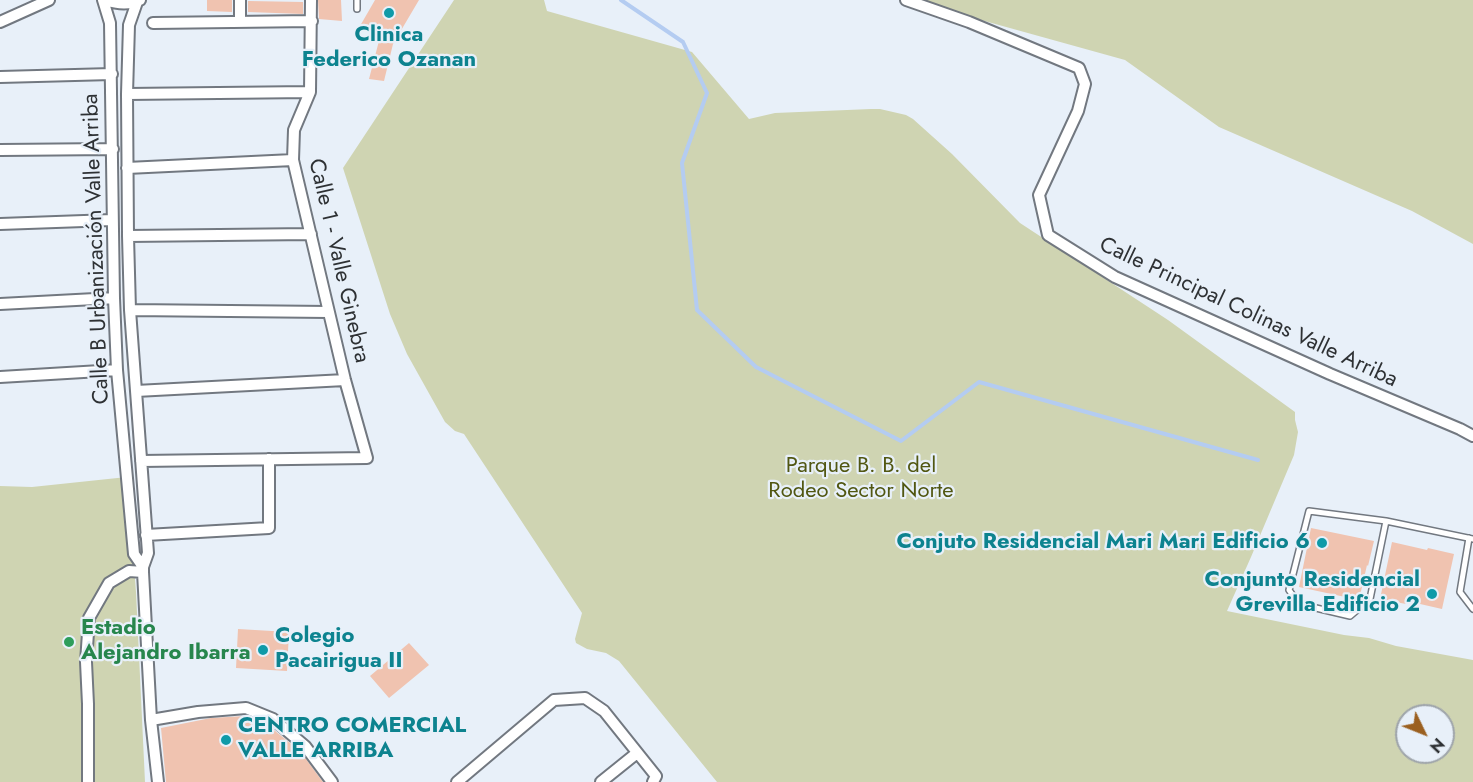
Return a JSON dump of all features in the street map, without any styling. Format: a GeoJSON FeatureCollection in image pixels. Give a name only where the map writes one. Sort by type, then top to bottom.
{"type":"FeatureCollection","features":[{"type":"Feature","properties":{"kind":"street"},"geometry":{"type":"LineString","coordinates":[[0,22],[50,0]]}},
{"type":"Feature","properties":{"kind":"street"},"geometry":{"type":"LineString","coordinates":[[104,0],[123,4],[139,1]]}},
{"type":"Feature","properties":{"kind":"street","name":"Calle B Urbanización Valle Arriba"},"geometry":{"type":"LineString","coordinates":[[104,0],[110,23],[112,74],[112,219],[117,370],[134,554],[143,570]]}},
{"type":"Feature","properties":{"kind":"street"},"geometry":{"type":"LineString","coordinates":[[240,0],[240,21]]}},
{"type":"Feature","properties":{"kind":"street","name":"Calle 1 - Valle Ginebra"},"geometry":{"type":"LineString","coordinates":[[269,459],[367,458],[345,380],[293,160],[294,130],[310,92],[311,0]]}},
{"type":"Feature","properties":{"kind":"street","name":"Calle Principal Colinas Valle Arriba"},"geometry":{"type":"LineString","coordinates":[[906,0],[969,22],[1079,68],[1085,84],[1078,111],[1039,195],[1048,235],[1115,277],[1473,436]]}},
{"type":"Feature","properties":{"kind":"street","name":"Calle B Urbanización Valle Arriba"},"geometry":{"type":"LineString","coordinates":[[139,1],[129,25],[126,94],[128,236],[135,391],[148,553],[143,570],[158,782]]}},
{"type":"Feature","properties":{"kind":"street"},"geometry":{"type":"LineString","coordinates":[[153,22],[312,21]]}},
{"type":"Feature","properties":{"kind":"street"},"geometry":{"type":"LineString","coordinates":[[0,77],[112,74]]}},
{"type":"Feature","properties":{"kind":"street"},"geometry":{"type":"LineString","coordinates":[[126,94],[310,92]]}},
{"type":"Feature","properties":{"kind":"street"},"geometry":{"type":"LineString","coordinates":[[0,150],[113,149]]}},
{"type":"Feature","properties":{"kind":"street"},"geometry":{"type":"LineString","coordinates":[[128,168],[293,160]]}},
{"type":"Feature","properties":{"kind":"street"},"geometry":{"type":"LineString","coordinates":[[0,224],[112,219]]}},
{"type":"Feature","properties":{"kind":"street"},"geometry":{"type":"LineString","coordinates":[[128,236],[311,234]]}},
{"type":"Feature","properties":{"kind":"street"},"geometry":{"type":"LineString","coordinates":[[0,304],[114,297]]}},
{"type":"Feature","properties":{"kind":"street"},"geometry":{"type":"LineString","coordinates":[[130,310],[329,312]]}},
{"type":"Feature","properties":{"kind":"street"},"geometry":{"type":"LineString","coordinates":[[0,377],[117,370]]}},
{"type":"Feature","properties":{"kind":"street"},"geometry":{"type":"LineString","coordinates":[[135,391],[345,380]]}},
{"type":"Feature","properties":{"kind":"street"},"geometry":{"type":"LineString","coordinates":[[141,461],[269,459],[269,528],[146,535]]}},
{"type":"Feature","properties":{"kind":"street"},"geometry":{"type":"LineString","coordinates":[[88,782],[86,662],[89,618],[109,583],[129,571],[143,570]]}},
{"type":"Feature","properties":{"kind":"street"},"geometry":{"type":"LineString","coordinates":[[457,782],[554,700],[585,698],[604,711],[656,776],[653,782]]}},
{"type":"Feature","properties":{"kind":"street"},"geometry":{"type":"LineString","coordinates":[[152,720],[198,712],[246,708],[273,719],[305,746],[332,782]]}},
{"type":"Feature","properties":{"kind":"street"},"geometry":{"type":"LineString","coordinates":[[601,782],[637,753]]}},
{"type":"Feature","properties":{"kind":"lane"},"geometry":{"type":"LineString","coordinates":[[357,0],[357,9]]}},
{"type":"Feature","properties":{"kind":"lane"},"geometry":{"type":"LineString","coordinates":[[1386,521],[1370,599],[1350,616],[1299,604],[1289,590],[1309,511],[1386,521],[1471,539],[1460,592],[1473,609]]}},
{"type":"Feature","properties":{"kind":"green space","name":"Parque B. B. del Rodeo Sector Norte"},"geometry":{"type":"Polygon","coordinates":[[[454,0],[544,0],[547,11],[692,52],[749,119],[775,113],[871,109],[906,115],[952,154],[1020,223],[1168,320],[1295,412],[1298,432],[1294,455],[1227,611],[1473,660],[1473,782],[717,782],[619,661],[606,653],[587,649],[576,643],[582,613],[464,434],[455,431],[445,422],[407,354],[390,314],[343,168],[454,0]]]}},
{"type":"Feature","properties":{"kind":"green space"},"geometry":{"type":"Polygon","coordinates":[[[909,0],[1473,0],[1473,244],[1412,211],[1219,127],[1125,60],[909,0]]]}},
{"type":"Feature","properties":{"kind":"green space","name":"Estadio Alejandro Ibarra"},"geometry":{"type":"Polygon","coordinates":[[[127,477],[136,592],[145,782],[0,782],[0,486],[32,487],[127,477]]]}},
{"type":"Feature","properties":{"kind":"building"},"geometry":{"type":"Polygon","coordinates":[[[207,0],[232,0],[232,12],[207,11],[207,0]]]}},
{"type":"Feature","properties":{"kind":"building"},"geometry":{"type":"Polygon","coordinates":[[[318,0],[341,0],[342,21],[319,19],[318,0]]]}},
{"type":"Feature","properties":{"kind":"building","name":"Clinica Federico Ozanan"},"geometry":{"type":"Polygon","coordinates":[[[375,0],[419,0],[393,44],[384,81],[369,79],[380,37],[360,26],[375,0]]]}},
{"type":"Feature","properties":{"kind":"building"},"geometry":{"type":"Polygon","coordinates":[[[248,1],[303,2],[303,14],[248,12],[248,1]]]}},
{"type":"Feature","properties":{"kind":"building"},"geometry":{"type":"Polygon","coordinates":[[[1311,528],[1374,541],[1359,600],[1299,587],[1311,528]]]}},
{"type":"Feature","properties":{"kind":"building"},"geometry":{"type":"Polygon","coordinates":[[[1392,542],[1454,554],[1442,609],[1407,601],[1406,604],[1380,599],[1392,542]]]}},
{"type":"Feature","properties":{"kind":"building","name":"Colegio Pacairigua II"},"geometry":{"type":"Polygon","coordinates":[[[238,629],[289,632],[287,671],[236,668],[238,629]]]}},
{"type":"Feature","properties":{"kind":"building","name":"Colegio Pacairigua II"},"geometry":{"type":"Polygon","coordinates":[[[409,643],[429,665],[389,698],[370,676],[409,643]]]}},
{"type":"Feature","properties":{"kind":"building","name":"CENTRO COMERCIAL VALLE ARRIBA"},"geometry":{"type":"Polygon","coordinates":[[[245,716],[269,726],[300,751],[323,782],[166,782],[161,728],[211,718],[245,716]]]}},
{"type":"Feature","properties":{"kind":"waterway"},"geometry":{"type":"LineString","coordinates":[[621,0],[683,42],[707,93],[682,163],[697,310],[756,367],[901,441],[979,382],[1258,460]]}},
{"type":"Feature","properties":{"kind":"place","name":"Clinica Federico Ozanan"},"geometry":{"type":"Point","coordinates":[389,13]}},
{"type":"Feature","properties":{"kind":"place","name":"Conjuto Residencial Mari Mari Edificio 6"},"geometry":{"type":"Point","coordinates":[1322,543]}},
{"type":"Feature","properties":{"kind":"place","name":"Conjunto Residencial Grevilla Edificio 2"},"geometry":{"type":"Point","coordinates":[1432,594]}},
{"type":"Feature","properties":{"kind":"place","name":"Estadio Alejandro Ibarra"},"geometry":{"type":"Point","coordinates":[69,642]}},
{"type":"Feature","properties":{"kind":"place","name":"Colegio Pacairigua II"},"geometry":{"type":"Point","coordinates":[263,650]}},
{"type":"Feature","properties":{"kind":"place","name":"CENTRO COMERCIAL VALLE ARRIBA"},"geometry":{"type":"Point","coordinates":[226,740]}}]}
